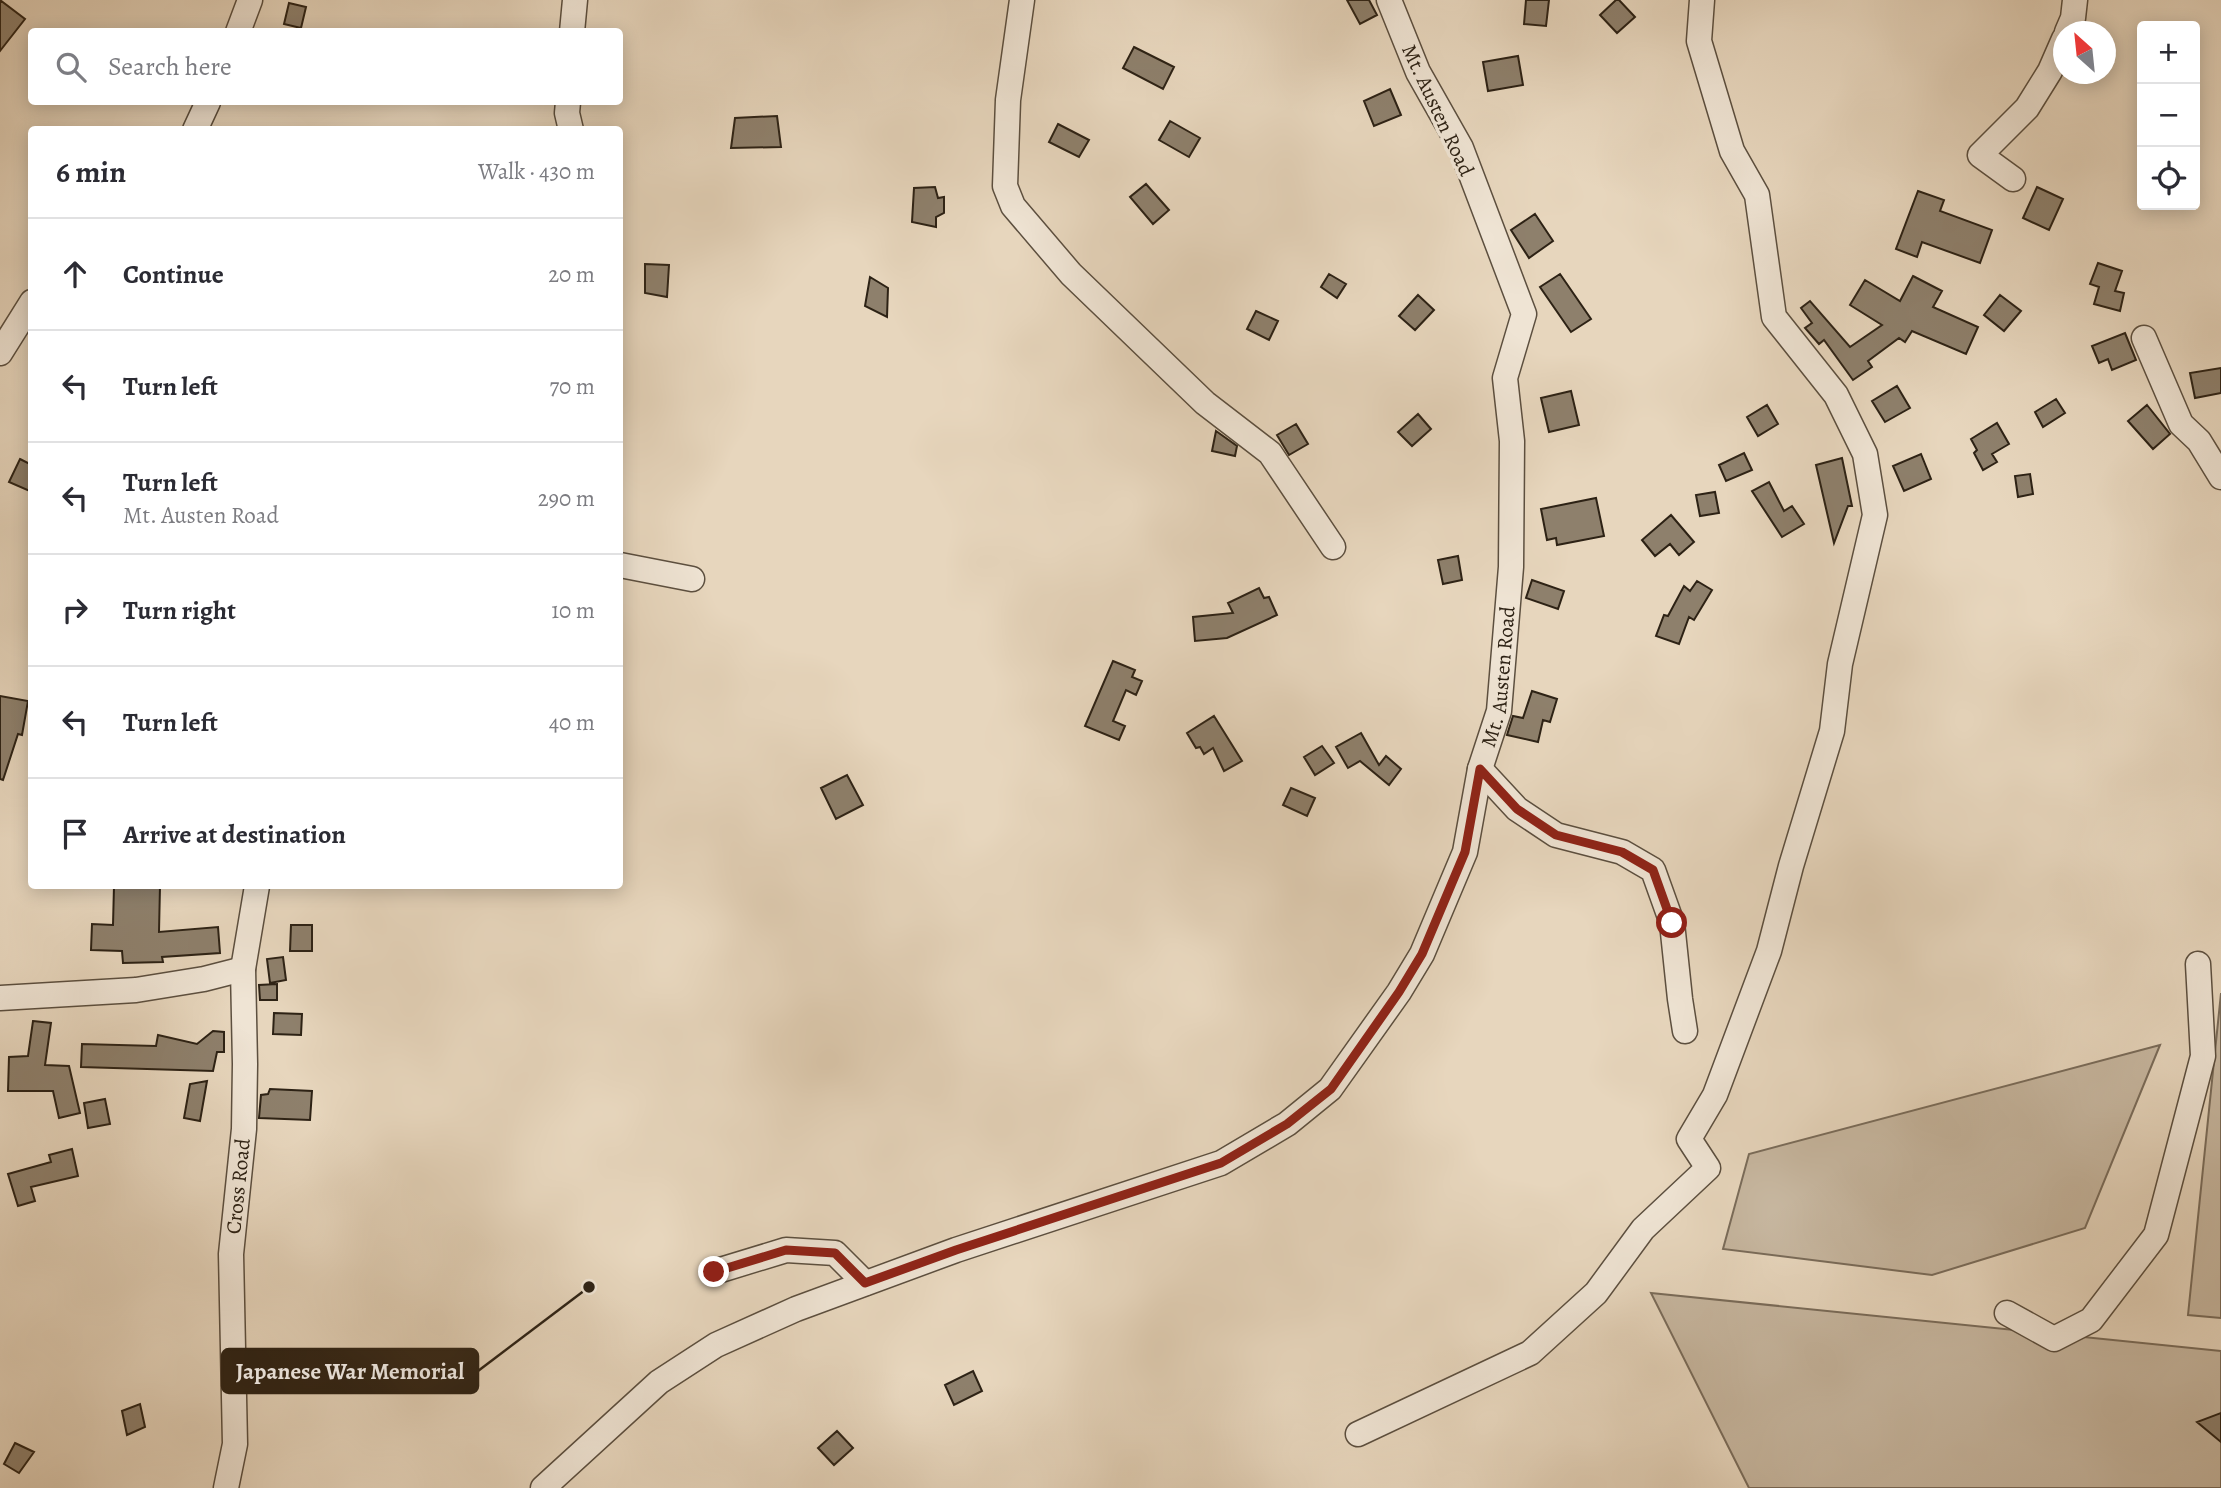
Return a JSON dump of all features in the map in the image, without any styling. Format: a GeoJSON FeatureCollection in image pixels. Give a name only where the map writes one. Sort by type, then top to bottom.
{"type":"FeatureCollection","features":[{"type":"Feature","properties":{"kind":"street"},"geometry":{"type":"LineString","coordinates":[[240,28],[250,0]]}},
{"type":"Feature","properties":{"kind":"street"},"geometry":{"type":"LineString","coordinates":[[572,28],[575,0]]}},
{"type":"Feature","properties":{"kind":"street"},"geometry":{"type":"LineString","coordinates":[[1022,0],[1008,100],[1005,186],[1013,206],[1071,274],[1205,403],[1270,453],[1333,547]]}},
{"type":"Feature","properties":{"kind":"street","name":"Mt. Austen Road"},"geometry":{"type":"LineString","coordinates":[[542,1488],[659,1382],[716,1345],[796,1308],[956,1250],[1221,1163],[1287,1124],[1331,1089],[1399,992],[1422,954],[1465,852],[1480,769],[1499,711],[1511,567],[1512,442],[1505,377],[1524,314],[1461,148],[1418,72],[1389,0]]}},
{"type":"Feature","properties":{"kind":"street"},"geometry":{"type":"LineString","coordinates":[[1358,1434],[1530,1353],[1597,1293],[1643,1229],[1708,1168],[1689,1139],[1714,1095],[1769,951],[1791,866],[1832,731],[1840,664],[1875,515],[1865,454],[1836,396],[1774,317],[1757,195],[1732,151],[1699,41],[1702,0]]}},
{"type":"Feature","properties":{"kind":"street"},"geometry":{"type":"LineString","coordinates":[[2072,21],[2075,0]]}},
{"type":"Feature","properties":{"kind":"street"},"geometry":{"type":"LineString","coordinates":[[2013,179],[1980,155],[2026,108],[2053,64]]}},
{"type":"Feature","properties":{"kind":"street"},"geometry":{"type":"LineString","coordinates":[[197,126],[207,105]]}},
{"type":"Feature","properties":{"kind":"street"},"geometry":{"type":"LineString","coordinates":[[568,105],[570,126]]}},
{"type":"Feature","properties":{"kind":"street"},"geometry":{"type":"LineString","coordinates":[[0,353],[28,308]]}},
{"type":"Feature","properties":{"kind":"street"},"geometry":{"type":"LineString","coordinates":[[2144,338],[2181,424],[2199,442],[2221,477]]}},
{"type":"Feature","properties":{"kind":"street"},"geometry":{"type":"LineString","coordinates":[[623,566],[692,579]]}},
{"type":"Feature","properties":{"kind":"street"},"geometry":{"type":"LineString","coordinates":[[1480,769],[1517,809],[1556,835],[1622,852],[1653,870],[1672,923],[1685,1031]]}},
{"type":"Feature","properties":{"kind":"street","name":"Cross Road"},"geometry":{"type":"LineString","coordinates":[[226,1488],[235,1444],[231,1254],[244,1129],[243,969],[256,889]]}},
{"type":"Feature","properties":{"kind":"street"},"geometry":{"type":"LineString","coordinates":[[2007,1313],[2054,1339],[2091,1320],[2156,1235],[2203,1056],[2198,964]]}},
{"type":"Feature","properties":{"kind":"street"},"geometry":{"type":"LineString","coordinates":[[0,998],[136,990],[204,979],[243,969]]}},
{"type":"Feature","properties":{"kind":"street"},"geometry":{"type":"LineString","coordinates":[[714,1272],[786,1250],[835,1253],[865,1283]]}},
{"type":"Feature","properties":{"kind":"shaded area"},"geometry":{"type":"Polygon","coordinates":[[[2221,993],[2221,1318],[2188,1315],[2221,993]]]}},
{"type":"Feature","properties":{"kind":"shaded area"},"geometry":{"type":"Polygon","coordinates":[[[2160,1045],[2085,1228],[1932,1275],[1723,1249],[1749,1154],[2160,1045]]]}},
{"type":"Feature","properties":{"kind":"shaded area"},"geometry":{"type":"Polygon","coordinates":[[[1651,1293],[2221,1351],[2221,1488],[1749,1488],[1651,1293]]]}},
{"type":"Feature","properties":{"kind":"building"},"geometry":{"type":"Polygon","coordinates":[[[0,0],[25,19],[0,51],[0,0]]]}},
{"type":"Feature","properties":{"kind":"building"},"geometry":{"type":"Polygon","coordinates":[[[1347,0],[1369,0],[1377,15],[1360,24],[1347,0]]]}},
{"type":"Feature","properties":{"kind":"building"},"geometry":{"type":"Polygon","coordinates":[[[1526,0],[1549,0],[1546,26],[1524,24],[1526,0]]]}},
{"type":"Feature","properties":{"kind":"building"},"geometry":{"type":"Polygon","coordinates":[[[1616,0],[1635,17],[1617,33],[1600,15],[1616,0]]]}},
{"type":"Feature","properties":{"kind":"building"},"geometry":{"type":"Polygon","coordinates":[[[289,3],[306,7],[301,28],[284,24],[289,3]]]}},
{"type":"Feature","properties":{"kind":"building"},"geometry":{"type":"Polygon","coordinates":[[[1134,47],[1174,67],[1163,89],[1123,68],[1134,47]]]}},
{"type":"Feature","properties":{"kind":"building"},"geometry":{"type":"Polygon","coordinates":[[[1518,56],[1523,85],[1488,91],[1483,62],[1518,56]]]}},
{"type":"Feature","properties":{"kind":"building"},"geometry":{"type":"Polygon","coordinates":[[[1390,89],[1401,115],[1374,126],[1364,101],[1390,89]]]}},
{"type":"Feature","properties":{"kind":"building"},"geometry":{"type":"Polygon","coordinates":[[[777,116],[781,147],[731,148],[735,118],[777,116]]]}},
{"type":"Feature","properties":{"kind":"building"},"geometry":{"type":"Polygon","coordinates":[[[1170,121],[1200,138],[1189,157],[1159,140],[1170,121]]]}},
{"type":"Feature","properties":{"kind":"building"},"geometry":{"type":"Polygon","coordinates":[[[1058,124],[1089,140],[1079,157],[1049,142],[1058,124]]]}},
{"type":"Feature","properties":{"kind":"building"},"geometry":{"type":"Polygon","coordinates":[[[1146,184],[1169,210],[1153,224],[1130,197],[1146,184]]]}},
{"type":"Feature","properties":{"kind":"building"},"geometry":{"type":"Polygon","coordinates":[[[935,187],[938,198],[944,197],[944,213],[936,217],[936,227],[912,222],[914,188],[935,187]]]}},
{"type":"Feature","properties":{"kind":"building"},"geometry":{"type":"Polygon","coordinates":[[[2037,187],[2063,199],[2049,230],[2023,218],[2037,187]]]}},
{"type":"Feature","properties":{"kind":"building"},"geometry":{"type":"Polygon","coordinates":[[[1918,191],[1944,200],[1940,211],[1992,230],[1980,263],[1922,242],[1917,257],[1896,249],[1918,191]]]}},
{"type":"Feature","properties":{"kind":"building"},"geometry":{"type":"Polygon","coordinates":[[[1535,214],[1553,241],[1529,258],[1511,230],[1535,214]]]}},
{"type":"Feature","properties":{"kind":"building"},"geometry":{"type":"Polygon","coordinates":[[[2098,263],[2122,271],[2115,291],[2124,293],[2120,311],[2094,304],[2099,287],[2090,284],[2098,263]]]}},
{"type":"Feature","properties":{"kind":"building"},"geometry":{"type":"Polygon","coordinates":[[[645,264],[669,265],[667,297],[645,293],[645,264]]]}},
{"type":"Feature","properties":{"kind":"building"},"geometry":{"type":"Polygon","coordinates":[[[1329,274],[1346,284],[1337,298],[1321,287],[1329,274]]]}},
{"type":"Feature","properties":{"kind":"building"},"geometry":{"type":"Polygon","coordinates":[[[1560,274],[1591,319],[1571,332],[1540,287],[1560,274]]]}},
{"type":"Feature","properties":{"kind":"building"},"geometry":{"type":"Polygon","coordinates":[[[1913,276],[1942,291],[1933,307],[1978,327],[1966,354],[1912,331],[1905,342],[1899,338],[1868,361],[1872,367],[1853,380],[1824,340],[1819,344],[1805,328],[1812,323],[1801,308],[1810,301],[1850,347],[1882,325],[1850,305],[1865,280],[1900,301],[1913,276]]]}},
{"type":"Feature","properties":{"kind":"building"},"geometry":{"type":"Polygon","coordinates":[[[870,277],[888,288],[887,317],[865,306],[870,277]]]}},
{"type":"Feature","properties":{"kind":"building"},"geometry":{"type":"Polygon","coordinates":[[[1418,295],[1434,310],[1415,330],[1399,316],[1418,295]]]}},
{"type":"Feature","properties":{"kind":"building"},"geometry":{"type":"Polygon","coordinates":[[[2000,295],[2021,311],[2004,331],[1984,315],[2000,295]]]}},
{"type":"Feature","properties":{"kind":"building"},"geometry":{"type":"Polygon","coordinates":[[[1256,311],[1278,321],[1269,340],[1247,329],[1256,311]]]}},
{"type":"Feature","properties":{"kind":"building"},"geometry":{"type":"Polygon","coordinates":[[[2125,333],[2136,360],[2112,370],[2108,359],[2099,363],[2092,346],[2125,333]]]}},
{"type":"Feature","properties":{"kind":"building"},"geometry":{"type":"Polygon","coordinates":[[[2221,368],[2221,393],[2195,398],[2190,373],[2221,368]]]}},
{"type":"Feature","properties":{"kind":"building"},"geometry":{"type":"Polygon","coordinates":[[[1897,386],[1910,408],[1885,422],[1872,401],[1897,386]]]}},
{"type":"Feature","properties":{"kind":"building"},"geometry":{"type":"Polygon","coordinates":[[[1571,391],[1579,425],[1549,432],[1541,398],[1571,391]]]}},
{"type":"Feature","properties":{"kind":"building"},"geometry":{"type":"Polygon","coordinates":[[[2056,399],[2065,413],[2043,427],[2035,412],[2056,399]]]}},
{"type":"Feature","properties":{"kind":"building"},"geometry":{"type":"Polygon","coordinates":[[[1767,405],[1778,424],[1758,436],[1747,417],[1767,405]]]}},
{"type":"Feature","properties":{"kind":"building"},"geometry":{"type":"Polygon","coordinates":[[[2147,405],[2170,434],[2153,449],[2128,421],[2147,405]]]}},
{"type":"Feature","properties":{"kind":"building"},"geometry":{"type":"Polygon","coordinates":[[[1418,414],[1431,429],[1412,446],[1398,432],[1418,414]]]}},
{"type":"Feature","properties":{"kind":"building"},"geometry":{"type":"Polygon","coordinates":[[[1997,423],[2009,444],[1992,454],[1997,462],[1983,470],[1974,453],[1977,450],[1971,439],[1997,423]]]}},
{"type":"Feature","properties":{"kind":"building"},"geometry":{"type":"Polygon","coordinates":[[[1296,424],[1308,444],[1289,455],[1277,435],[1296,424]]]}},
{"type":"Feature","properties":{"kind":"building"},"geometry":{"type":"Polygon","coordinates":[[[1216,431],[1237,446],[1235,456],[1212,451],[1216,431]]]}},
{"type":"Feature","properties":{"kind":"building"},"geometry":{"type":"Polygon","coordinates":[[[1744,453],[1752,470],[1726,481],[1719,465],[1744,453]]]}},
{"type":"Feature","properties":{"kind":"building"},"geometry":{"type":"Polygon","coordinates":[[[1921,454],[1931,479],[1904,491],[1893,466],[1921,454]]]}},
{"type":"Feature","properties":{"kind":"building"},"geometry":{"type":"Polygon","coordinates":[[[1842,458],[1852,506],[1848,506],[1834,543],[1816,465],[1842,458]]]}},
{"type":"Feature","properties":{"kind":"building"},"geometry":{"type":"Polygon","coordinates":[[[20,459],[28,463],[28,490],[9,482],[20,459]]]}},
{"type":"Feature","properties":{"kind":"building"},"geometry":{"type":"Polygon","coordinates":[[[2030,474],[2033,494],[2018,497],[2015,476],[2030,474]]]}},
{"type":"Feature","properties":{"kind":"building"},"geometry":{"type":"Polygon","coordinates":[[[1769,482],[1784,511],[1792,506],[1804,524],[1782,537],[1752,491],[1769,482]]]}},
{"type":"Feature","properties":{"kind":"building"},"geometry":{"type":"Polygon","coordinates":[[[1715,492],[1719,513],[1700,516],[1696,495],[1715,492]]]}},
{"type":"Feature","properties":{"kind":"building"},"geometry":{"type":"Polygon","coordinates":[[[1596,498],[1604,536],[1557,545],[1556,538],[1547,540],[1541,509],[1596,498]]]}},
{"type":"Feature","properties":{"kind":"building"},"geometry":{"type":"Polygon","coordinates":[[[1671,515],[1694,542],[1679,555],[1670,544],[1655,556],[1642,540],[1671,515]]]}},
{"type":"Feature","properties":{"kind":"building"},"geometry":{"type":"Polygon","coordinates":[[[1458,556],[1462,580],[1443,584],[1438,560],[1458,556]]]}},
{"type":"Feature","properties":{"kind":"building"},"geometry":{"type":"Polygon","coordinates":[[[1532,580],[1564,591],[1558,609],[1526,598],[1532,580]]]}},
{"type":"Feature","properties":{"kind":"building"},"geometry":{"type":"Polygon","coordinates":[[[1697,581],[1712,590],[1694,620],[1689,617],[1679,644],[1656,636],[1664,615],[1668,616],[1684,586],[1690,591],[1697,581]]]}},
{"type":"Feature","properties":{"kind":"building"},"geometry":{"type":"Polygon","coordinates":[[[1259,588],[1264,598],[1269,597],[1277,615],[1227,638],[1195,641],[1193,617],[1233,613],[1228,603],[1259,588]]]}},
{"type":"Feature","properties":{"kind":"building"},"geometry":{"type":"Polygon","coordinates":[[[1113,661],[1135,670],[1132,677],[1142,681],[1136,695],[1126,690],[1113,721],[1125,726],[1119,740],[1085,726],[1113,661]]]}},
{"type":"Feature","properties":{"kind":"building"},"geometry":{"type":"Polygon","coordinates":[[[1532,691],[1557,699],[1550,722],[1543,720],[1538,742],[1507,735],[1513,716],[1523,718],[1532,691]]]}},
{"type":"Feature","properties":{"kind":"building"},"geometry":{"type":"Polygon","coordinates":[[[0,696],[28,701],[22,735],[18,734],[3,780],[0,779],[0,696]]]}},
{"type":"Feature","properties":{"kind":"building"},"geometry":{"type":"Polygon","coordinates":[[[1214,716],[1242,761],[1224,771],[1213,748],[1204,754],[1200,747],[1196,748],[1187,733],[1214,716]]]}},
{"type":"Feature","properties":{"kind":"building"},"geometry":{"type":"Polygon","coordinates":[[[1361,733],[1379,765],[1386,756],[1401,769],[1389,785],[1360,761],[1348,768],[1336,747],[1361,733]]]}},
{"type":"Feature","properties":{"kind":"building"},"geometry":{"type":"Polygon","coordinates":[[[1322,746],[1334,763],[1315,775],[1304,757],[1322,746]]]}},
{"type":"Feature","properties":{"kind":"building"},"geometry":{"type":"Polygon","coordinates":[[[847,775],[863,805],[836,819],[821,788],[847,775]]]}},
{"type":"Feature","properties":{"kind":"building"},"geometry":{"type":"Polygon","coordinates":[[[1291,788],[1315,798],[1307,816],[1283,805],[1291,788]]]}},
{"type":"Feature","properties":{"kind":"building"},"geometry":{"type":"Polygon","coordinates":[[[114,889],[160,889],[159,932],[218,927],[220,953],[162,957],[163,962],[123,963],[122,951],[91,950],[92,924],[113,925],[114,889]]]}},
{"type":"Feature","properties":{"kind":"building"},"geometry":{"type":"Polygon","coordinates":[[[291,925],[312,925],[312,951],[290,951],[291,925]]]}},
{"type":"Feature","properties":{"kind":"building"},"geometry":{"type":"Polygon","coordinates":[[[283,957],[286,980],[270,983],[267,959],[283,957]]]}},
{"type":"Feature","properties":{"kind":"building"},"geometry":{"type":"Polygon","coordinates":[[[277,984],[277,1000],[260,1000],[259,985],[277,984]]]}},
{"type":"Feature","properties":{"kind":"building"},"geometry":{"type":"Polygon","coordinates":[[[274,1013],[302,1014],[301,1035],[273,1034],[274,1013]]]}},
{"type":"Feature","properties":{"kind":"building"},"geometry":{"type":"Polygon","coordinates":[[[33,1021],[51,1023],[45,1065],[69,1066],[80,1113],[59,1118],[53,1091],[8,1091],[9,1057],[28,1056],[33,1021]]]}},
{"type":"Feature","properties":{"kind":"building"},"geometry":{"type":"Polygon","coordinates":[[[213,1031],[224,1032],[224,1052],[217,1052],[213,1071],[81,1067],[82,1044],[156,1046],[158,1035],[197,1044],[213,1031]]]}},
{"type":"Feature","properties":{"kind":"building"},"geometry":{"type":"Polygon","coordinates":[[[207,1081],[200,1121],[184,1118],[190,1084],[207,1081]]]}},
{"type":"Feature","properties":{"kind":"building"},"geometry":{"type":"Polygon","coordinates":[[[270,1089],[312,1091],[310,1120],[259,1118],[261,1095],[268,1094],[270,1089]]]}},
{"type":"Feature","properties":{"kind":"building"},"geometry":{"type":"Polygon","coordinates":[[[105,1099],[110,1124],[88,1128],[84,1103],[105,1099]]]}},
{"type":"Feature","properties":{"kind":"building"},"geometry":{"type":"Polygon","coordinates":[[[72,1149],[78,1176],[31,1187],[35,1201],[18,1206],[8,1174],[51,1162],[49,1155],[72,1149]]]}},
{"type":"Feature","properties":{"kind":"building"},"geometry":{"type":"Polygon","coordinates":[[[973,1371],[982,1391],[954,1405],[945,1385],[973,1371]]]}},
{"type":"Feature","properties":{"kind":"building"},"geometry":{"type":"Polygon","coordinates":[[[140,1404],[145,1427],[127,1435],[122,1411],[140,1404]]]}},
{"type":"Feature","properties":{"kind":"building"},"geometry":{"type":"Polygon","coordinates":[[[2221,1413],[2221,1442],[2197,1422],[2221,1413]]]}},
{"type":"Feature","properties":{"kind":"building"},"geometry":{"type":"Polygon","coordinates":[[[837,1431],[853,1448],[834,1465],[818,1448],[837,1431]]]}},
{"type":"Feature","properties":{"kind":"building"},"geometry":{"type":"Polygon","coordinates":[[[15,1443],[34,1452],[19,1473],[4,1464],[15,1443]]]}},
{"type":"Feature","properties":{"kind":"place","name":"Japanese War Memorial"},"geometry":{"type":"Point","coordinates":[589,1287]}},
{"type":"Feature","properties":{"kind":"route"},"geometry":{"type":"LineString","coordinates":[[714,1272],[786,1250],[835,1253],[865,1283],[956,1250],[1221,1163],[1287,1124],[1331,1089],[1399,992],[1422,954],[1465,852],[1480,769],[1517,809],[1556,835],[1622,852],[1653,870],[1672,923]]}}]}
